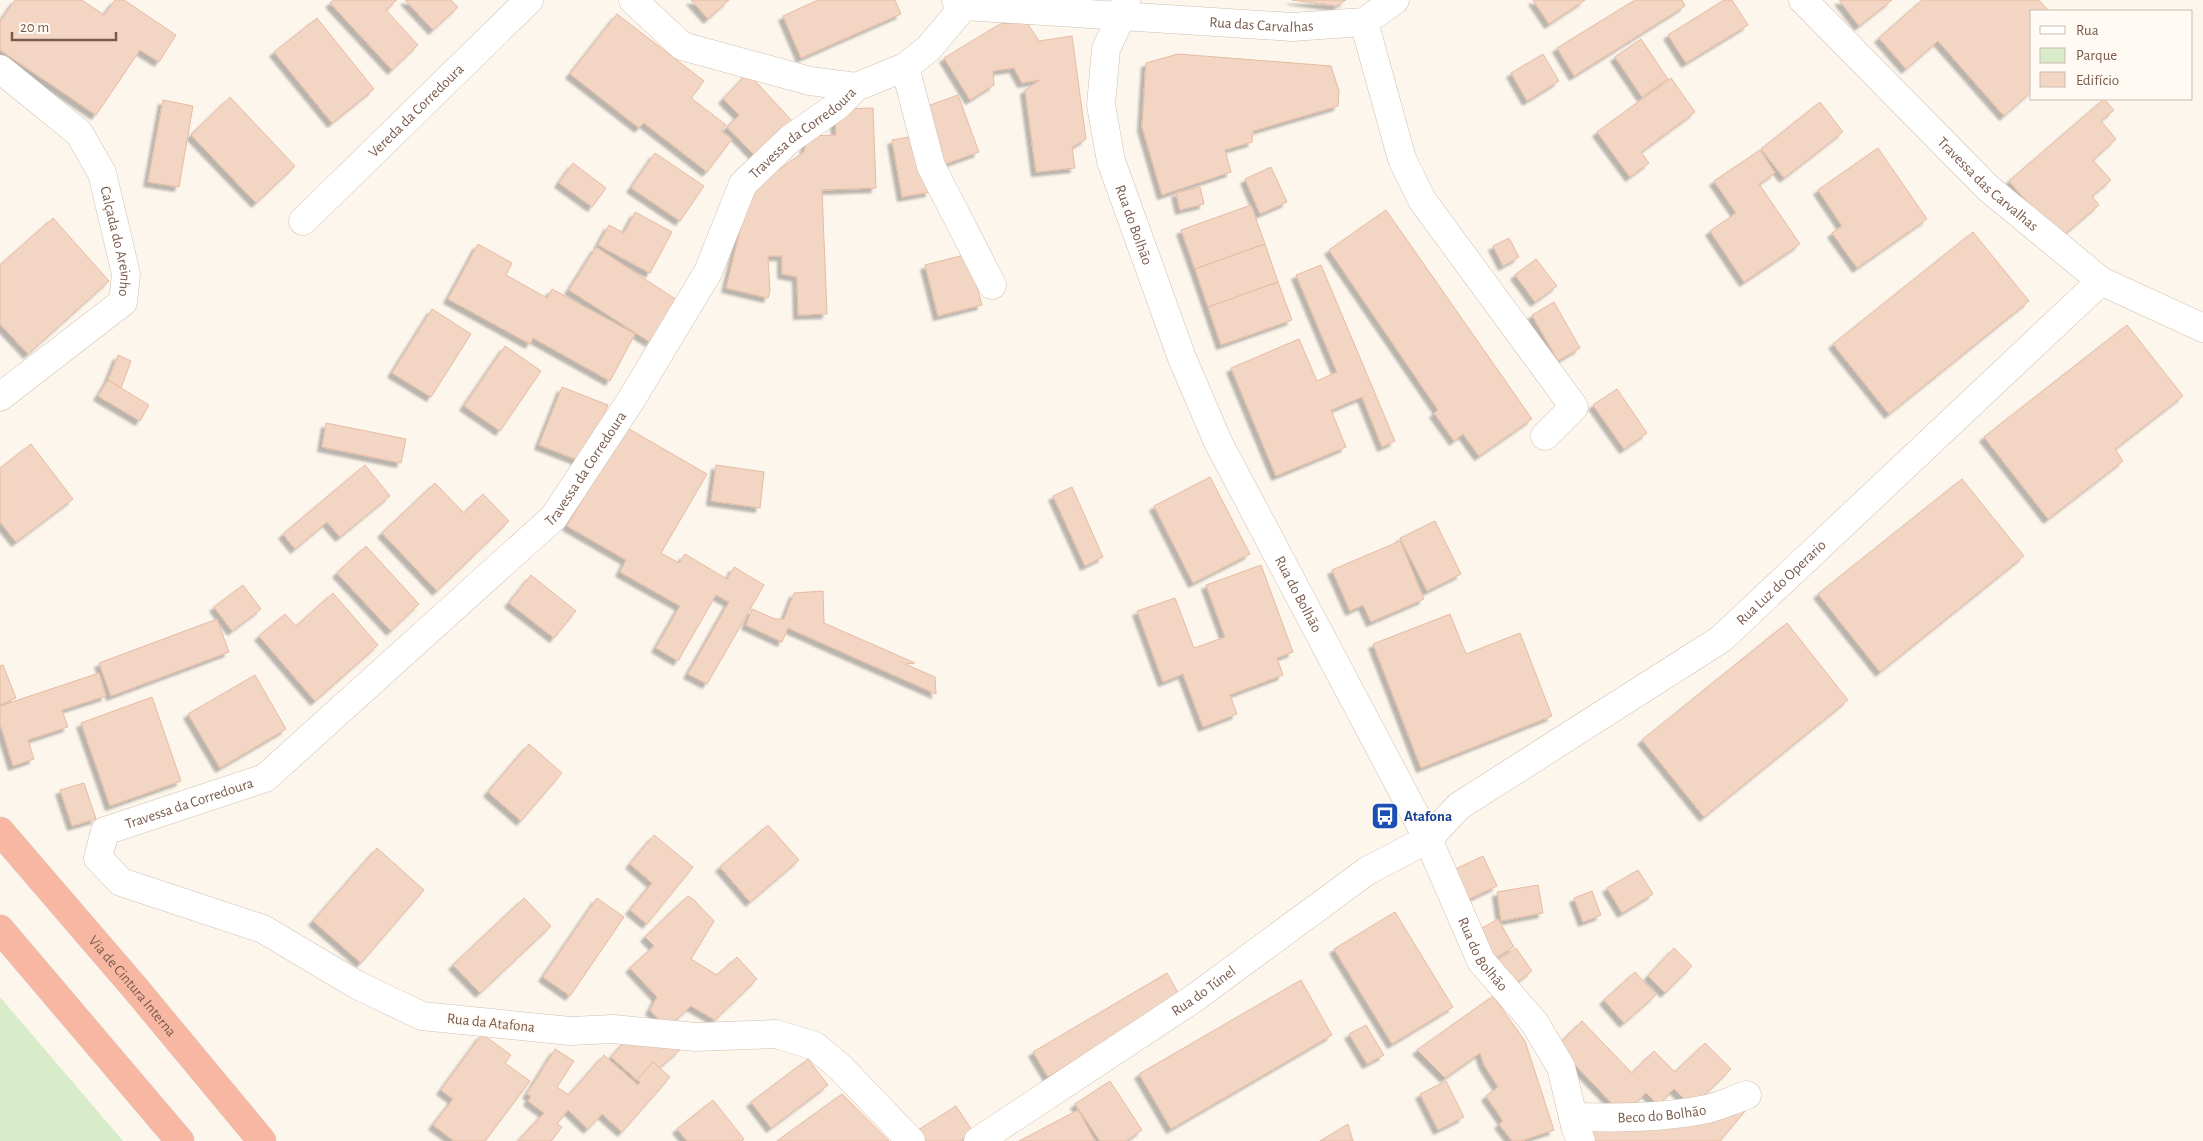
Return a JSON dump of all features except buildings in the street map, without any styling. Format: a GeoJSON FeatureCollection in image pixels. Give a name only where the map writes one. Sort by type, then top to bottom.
{"type":"FeatureCollection","features":[{"type":"Feature","properties":{"kind":"highway","name":"Via de Cintura Interna"},"geometry":{"type":"LineString","coordinates":[[0,832],[135,988],[262,1141]]}},
{"type":"Feature","properties":{"kind":"highway"},"geometry":{"type":"LineString","coordinates":[[0,929],[180,1141]]}},
{"type":"Feature","properties":{"kind":"street","name":"Vereda da Corredoura"},"geometry":{"type":"LineString","coordinates":[[303,221],[529,0]]}},
{"type":"Feature","properties":{"kind":"street"},"geometry":{"type":"LineString","coordinates":[[634,0],[682,46],[810,81],[856,87]]}},
{"type":"Feature","properties":{"kind":"street"},"geometry":{"type":"LineString","coordinates":[[1395,0],[1364,22],[1402,159],[1422,200],[1574,407],[1545,436]]}},
{"type":"Feature","properties":{"kind":"street","name":"Travessa das Carvalhas"},"geometry":{"type":"LineString","coordinates":[[1803,0],[1988,188],[2102,281],[2203,328]]}},
{"type":"Feature","properties":{"kind":"street","name":"Travessa da Corredoura"},"geometry":{"type":"LineString","coordinates":[[105,831],[265,778],[554,517],[631,400],[708,272],[743,184],[790,139],[837,106],[856,87],[905,67],[930,48],[960,3]]}},
{"type":"Feature","properties":{"kind":"street","name":"Rua das Carvalhas"},"geometry":{"type":"LineString","coordinates":[[960,3],[1123,8],[1292,27],[1364,22]]}},
{"type":"Feature","properties":{"kind":"street","name":"Rua do Bolhão"},"geometry":{"type":"LineString","coordinates":[[1123,8],[1106,49],[1101,105],[1111,160],[1182,358],[1218,442],[1428,839],[1481,961],[1534,1022],[1561,1067],[1577,1129]]}},
{"type":"Feature","properties":{"kind":"street"},"geometry":{"type":"LineString","coordinates":[[905,67],[931,166],[992,286]]}},
{"type":"Feature","properties":{"kind":"street","name":"Calçada do Areinho"},"geometry":{"type":"LineString","coordinates":[[0,69],[79,133],[102,173],[126,274],[123,302],[0,397]]}},
{"type":"Feature","properties":{"kind":"street","name":"Rua Luz do Operario"},"geometry":{"type":"LineString","coordinates":[[1428,839],[1459,806],[1721,639],[2102,281]]}},
{"type":"Feature","properties":{"kind":"street","name":"Rua da Atafona"},"geometry":{"type":"LineString","coordinates":[[105,831],[98,858],[122,882],[263,929],[356,985],[422,1016],[570,1032],[613,1029],[696,1036],[776,1034],[815,1046],[840,1067],[911,1141]]}},
{"type":"Feature","properties":{"kind":"street","name":"Rua do Túnel"},"geometry":{"type":"LineString","coordinates":[[978,1141],[1193,999],[1367,871],[1428,839]]}},
{"type":"Feature","properties":{"kind":"street","name":"Beco do Bolhão"},"geometry":{"type":"LineString","coordinates":[[1577,1129],[1631,1118],[1708,1108],[1747,1095]]}},
{"type":"Feature","properties":{"kind":"green space"},"geometry":{"type":"Polygon","coordinates":[[[0,997],[123,1141],[0,1141],[0,997]]]}},
{"type":"Feature","properties":{"kind":"place","name":"Atafona"},"geometry":{"type":"Point","coordinates":[1385,816]}}]}
